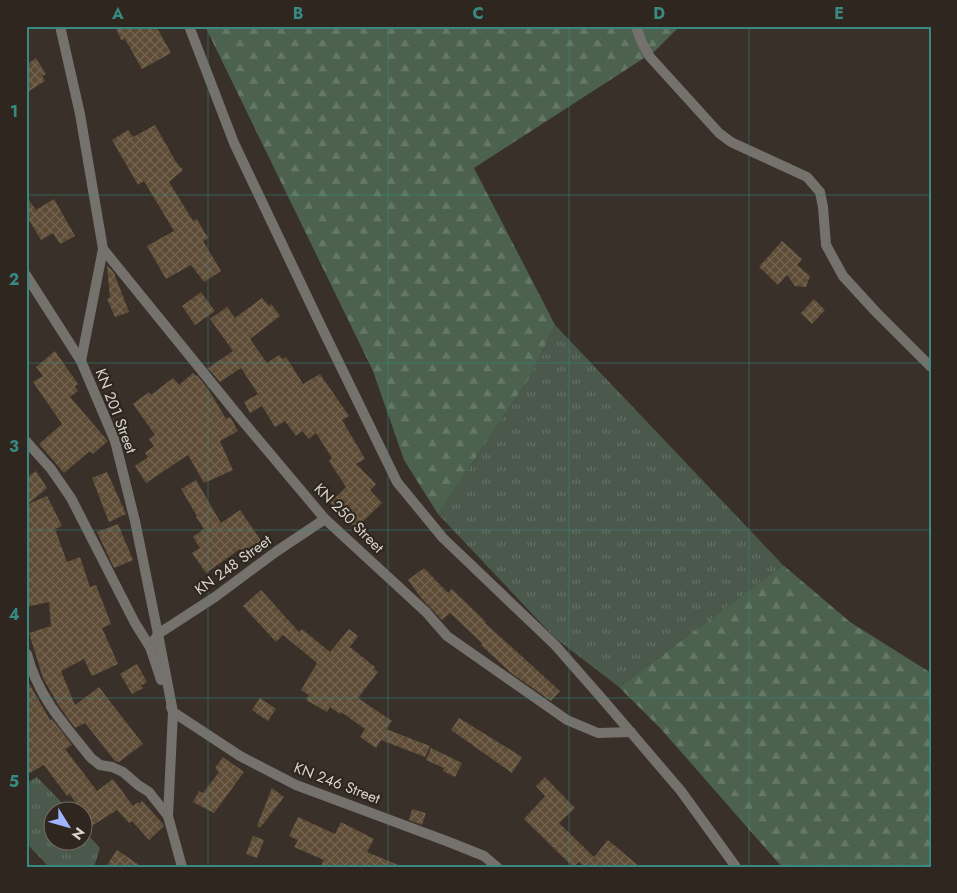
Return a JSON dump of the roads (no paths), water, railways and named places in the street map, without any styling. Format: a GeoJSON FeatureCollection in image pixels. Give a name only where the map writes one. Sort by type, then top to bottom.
{"type":"FeatureCollection","features":[{"type":"Feature","properties":{"kind":"street","name":"KN 201 Street"},"geometry":{"type":"LineString","coordinates":[[60,26],[80,114],[103,249],[81,361],[115,441],[135,521],[158,634],[172,712],[168,816],[182,867]]}},
{"type":"Feature","properties":{"kind":"street"},"geometry":{"type":"LineString","coordinates":[[189,26],[234,143],[320,326],[397,482],[444,538],[555,645],[681,791],[736,867]]}},
{"type":"Feature","properties":{"kind":"street"},"geometry":{"type":"LineString","coordinates":[[636,26],[642,43],[650,57],[719,133],[731,142],[807,177],[820,192],[826,245],[843,276],[931,367]]}},
{"type":"Feature","properties":{"kind":"street","name":"KN 250 Street"},"geometry":{"type":"LineString","coordinates":[[103,249],[324,519],[426,612],[447,636],[567,720],[598,733],[630,732]]}},
{"type":"Feature","properties":{"kind":"street"},"geometry":{"type":"LineString","coordinates":[[26,275],[81,361]]}},
{"type":"Feature","properties":{"kind":"street"},"geometry":{"type":"LineString","coordinates":[[26,441],[51,469],[72,498],[135,623],[150,647],[172,712]]}},
{"type":"Feature","properties":{"kind":"street","name":"KN 248 Street"},"geometry":{"type":"LineString","coordinates":[[158,634],[215,597],[324,519]]}},
{"type":"Feature","properties":{"kind":"street"},"geometry":{"type":"LineString","coordinates":[[150,647],[158,634]]}},
{"type":"Feature","properties":{"kind":"street"},"geometry":{"type":"LineString","coordinates":[[27,654],[32,672],[43,696],[91,758],[100,765],[112,767],[123,772],[138,786],[149,792],[168,816]]}},
{"type":"Feature","properties":{"kind":"street","name":"KN 246 Street"},"geometry":{"type":"LineString","coordinates":[[172,712],[240,756],[296,786],[458,845],[484,856],[497,867]]}}]}
